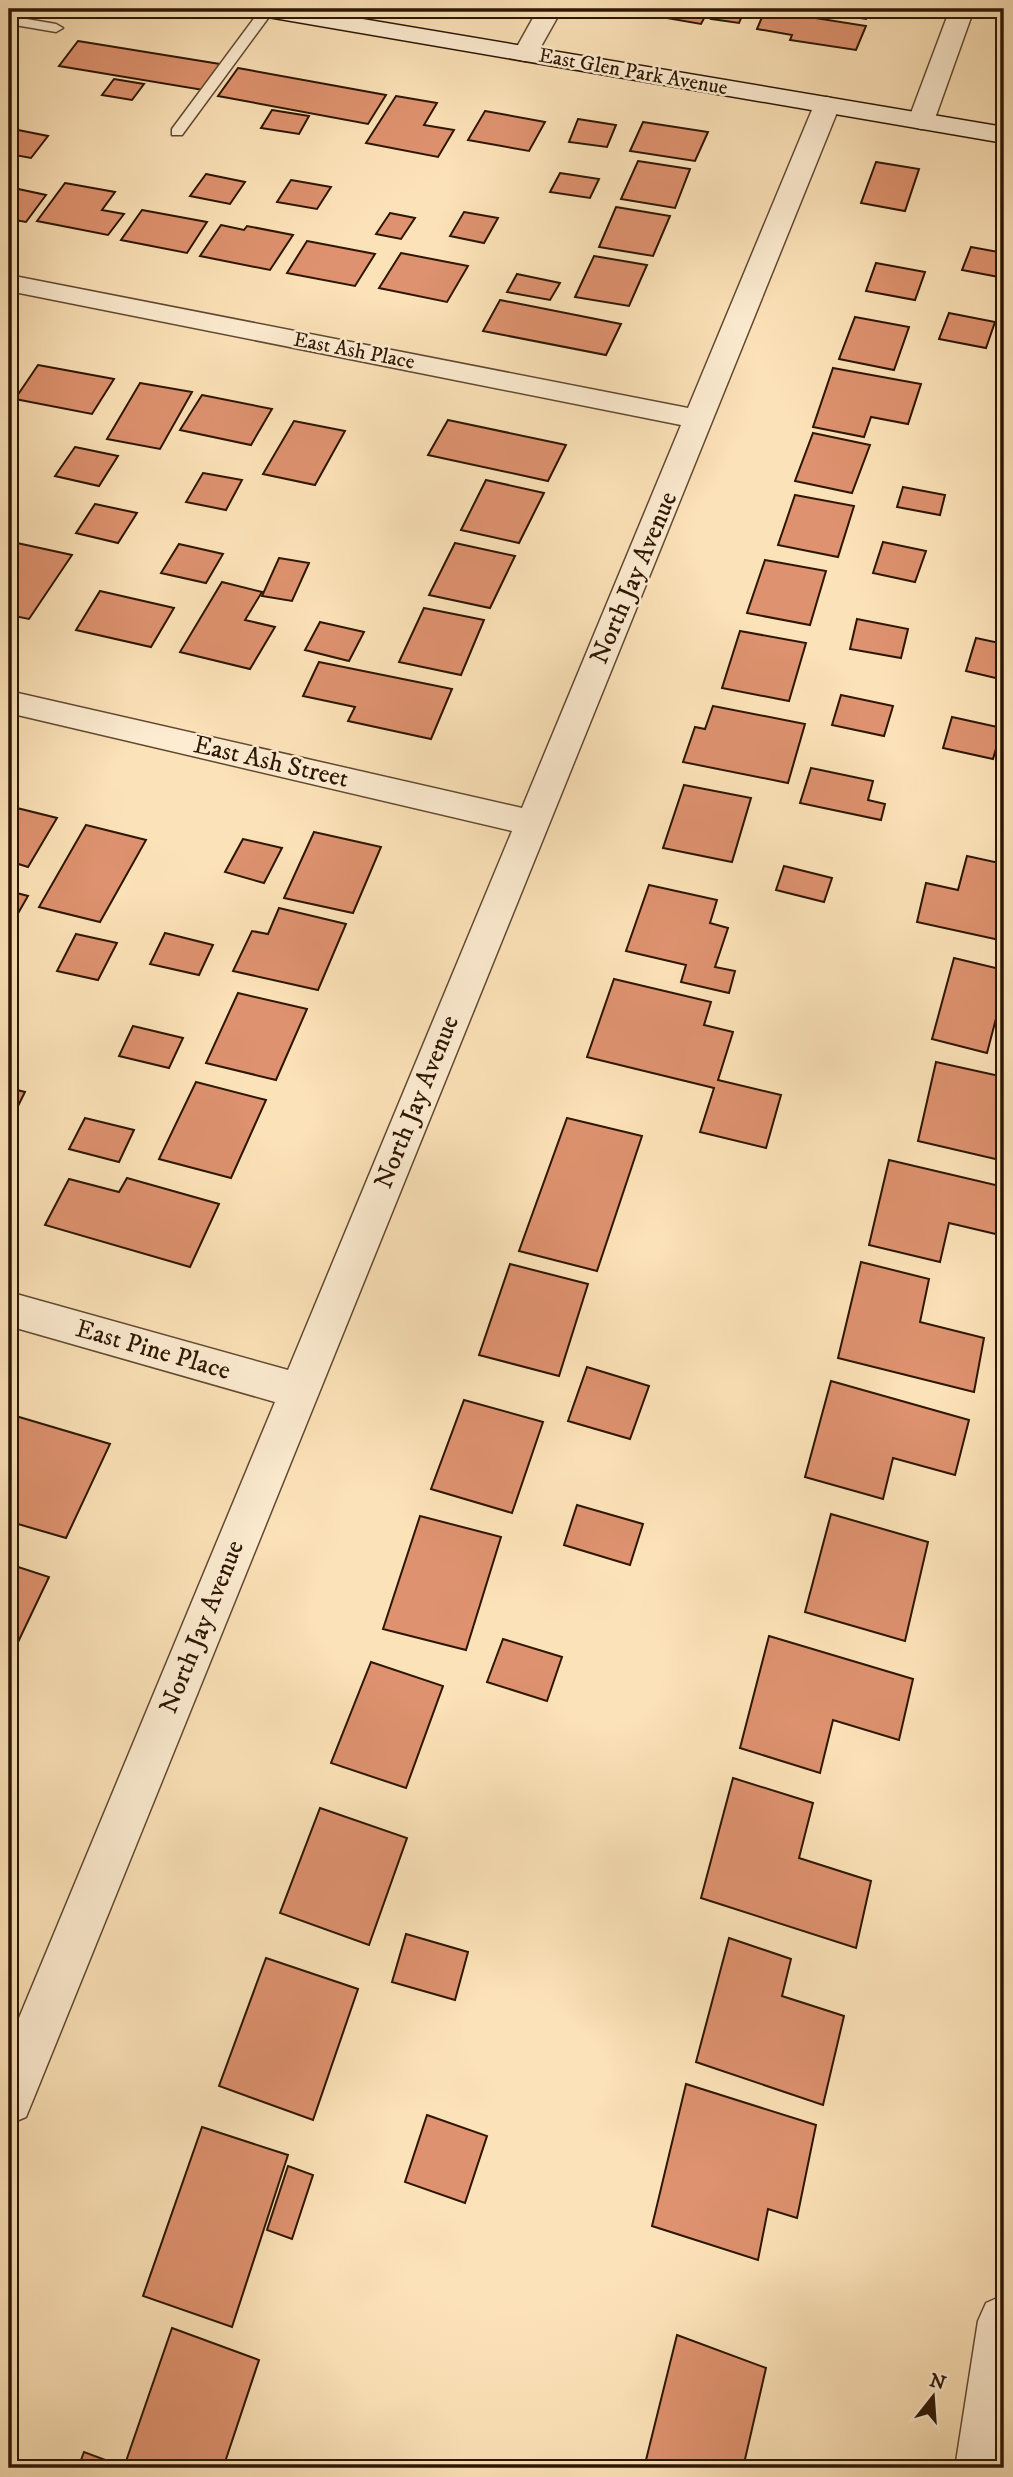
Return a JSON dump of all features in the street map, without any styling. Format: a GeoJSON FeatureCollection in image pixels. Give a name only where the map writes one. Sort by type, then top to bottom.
{"type":"FeatureCollection","features":[{"type":"Feature","properties":{"kind":"street","name":"East Glen Park Avenue"},"geometry":{"type":"LineString","coordinates":[[264,9],[1004,135]]}},
{"type":"Feature","properties":{"kind":"street"},"geometry":{"type":"LineString","coordinates":[[525,54],[550,9]]}},
{"type":"Feature","properties":{"kind":"street"},"geometry":{"type":"LineString","coordinates":[[921,121],[962,9]]}},
{"type":"Feature","properties":{"kind":"street","name":"North Jay Avenue"},"geometry":{"type":"LineString","coordinates":[[9,2099],[827,105]]}},
{"type":"Feature","properties":{"kind":"street","name":"East Ash Place"},"geometry":{"type":"LineString","coordinates":[[9,283],[700,420]]}},
{"type":"Feature","properties":{"kind":"street","name":"East Ash Street"},"geometry":{"type":"LineString","coordinates":[[9,702],[532,823]]}},
{"type":"Feature","properties":{"kind":"street","name":"East Pine Place"},"geometry":{"type":"LineString","coordinates":[[9,1309],[298,1391]]}},
{"type":"Feature","properties":{"kind":"street"},"geometry":{"type":"LineString","coordinates":[[981,2468],[1004,2321]]}},
{"type":"Feature","properties":{"kind":"lane"},"geometry":{"type":"LineString","coordinates":[[177,132],[264,9]]}},
{"type":"Feature","properties":{"kind":"lane"},"geometry":{"type":"LineString","coordinates":[[9,20],[56,28]]}},
{"type":"Feature","properties":{"kind":"building"},"geometry":{"type":"Polygon","coordinates":[[[640,9],[709,9],[701,24],[638,13],[640,9]]]}},
{"type":"Feature","properties":{"kind":"building"},"geometry":{"type":"Polygon","coordinates":[[[716,9],[745,9],[739,23],[711,19],[716,9]]]}},
{"type":"Feature","properties":{"kind":"building"},"geometry":{"type":"Polygon","coordinates":[[[822,9],[870,9],[866,19],[821,12],[822,9]]]}},
{"type":"Feature","properties":{"kind":"building"},"geometry":{"type":"Polygon","coordinates":[[[765,10],[866,26],[856,50],[790,40],[792,35],[757,29],[765,10]]]}},
{"type":"Feature","properties":{"kind":"building"},"geometry":{"type":"Polygon","coordinates":[[[78,41],[220,64],[203,90],[59,66],[78,41]]]}},
{"type":"Feature","properties":{"kind":"building"},"geometry":{"type":"Polygon","coordinates":[[[238,68],[386,95],[368,124],[218,96],[238,68]]]}},
{"type":"Feature","properties":{"kind":"building"},"geometry":{"type":"Polygon","coordinates":[[[114,79],[144,84],[132,100],[102,95],[114,79]]]}},
{"type":"Feature","properties":{"kind":"building"},"geometry":{"type":"Polygon","coordinates":[[[396,96],[437,103],[424,125],[454,130],[438,157],[366,143],[396,96]]]}},
{"type":"Feature","properties":{"kind":"building"},"geometry":{"type":"Polygon","coordinates":[[[272,110],[309,116],[299,134],[261,128],[272,110]]]}},
{"type":"Feature","properties":{"kind":"building"},"geometry":{"type":"Polygon","coordinates":[[[485,111],[545,122],[529,151],[468,140],[485,111]]]}},
{"type":"Feature","properties":{"kind":"building"},"geometry":{"type":"Polygon","coordinates":[[[578,119],[616,125],[607,147],[569,142],[578,119]]]}},
{"type":"Feature","properties":{"kind":"building"},"geometry":{"type":"Polygon","coordinates":[[[643,122],[708,132],[695,161],[630,151],[643,122]]]}},
{"type":"Feature","properties":{"kind":"building"},"geometry":{"type":"Polygon","coordinates":[[[13,129],[48,136],[31,158],[9,154],[9,134],[13,129]]]}},
{"type":"Feature","properties":{"kind":"building"},"geometry":{"type":"Polygon","coordinates":[[[638,161],[690,169],[675,208],[621,199],[638,161]]]}},
{"type":"Feature","properties":{"kind":"building"},"geometry":{"type":"Polygon","coordinates":[[[876,162],[919,169],[905,211],[861,203],[876,162]]]}},
{"type":"Feature","properties":{"kind":"building"},"geometry":{"type":"Polygon","coordinates":[[[560,173],[599,179],[590,198],[550,192],[560,173]]]}},
{"type":"Feature","properties":{"kind":"building"},"geometry":{"type":"Polygon","coordinates":[[[206,174],[245,182],[230,204],[190,196],[206,174]]]}},
{"type":"Feature","properties":{"kind":"building"},"geometry":{"type":"Polygon","coordinates":[[[291,180],[331,187],[317,209],[277,202],[291,180]]]}},
{"type":"Feature","properties":{"kind":"building"},"geometry":{"type":"Polygon","coordinates":[[[65,183],[115,192],[102,210],[124,214],[108,235],[37,221],[65,183]]]}},
{"type":"Feature","properties":{"kind":"building"},"geometry":{"type":"Polygon","coordinates":[[[9,187],[46,195],[26,222],[9,219],[9,187]]]}},
{"type":"Feature","properties":{"kind":"building"},"geometry":{"type":"Polygon","coordinates":[[[616,207],[670,216],[653,256],[599,247],[616,207]]]}},
{"type":"Feature","properties":{"kind":"building"},"geometry":{"type":"Polygon","coordinates":[[[142,210],[207,222],[187,253],[121,240],[142,210]]]}},
{"type":"Feature","properties":{"kind":"building"},"geometry":{"type":"Polygon","coordinates":[[[464,212],[498,218],[484,243],[450,236],[464,212]]]}},
{"type":"Feature","properties":{"kind":"building"},"geometry":{"type":"Polygon","coordinates":[[[390,213],[415,218],[401,239],[376,234],[390,213]]]}},
{"type":"Feature","properties":{"kind":"building"},"geometry":{"type":"Polygon","coordinates":[[[221,225],[244,230],[247,226],[293,235],[270,270],[200,256],[221,225]]]}},
{"type":"Feature","properties":{"kind":"building"},"geometry":{"type":"Polygon","coordinates":[[[307,241],[375,254],[355,286],[287,273],[307,241]]]}},
{"type":"Feature","properties":{"kind":"building"},"geometry":{"type":"Polygon","coordinates":[[[971,247],[1004,253],[1004,278],[962,270],[971,247]]]}},
{"type":"Feature","properties":{"kind":"building"},"geometry":{"type":"Polygon","coordinates":[[[401,253],[468,266],[447,302],[379,288],[401,253]]]}},
{"type":"Feature","properties":{"kind":"building"},"geometry":{"type":"Polygon","coordinates":[[[594,256],[647,265],[629,306],[575,297],[594,256]]]}},
{"type":"Feature","properties":{"kind":"building"},"geometry":{"type":"Polygon","coordinates":[[[876,263],[925,272],[915,300],[866,291],[876,263]]]}},
{"type":"Feature","properties":{"kind":"building"},"geometry":{"type":"Polygon","coordinates":[[[517,274],[560,283],[550,300],[507,292],[517,274]]]}},
{"type":"Feature","properties":{"kind":"building"},"geometry":{"type":"Polygon","coordinates":[[[500,300],[621,324],[606,355],[483,331],[500,300]]]}},
{"type":"Feature","properties":{"kind":"building"},"geometry":{"type":"Polygon","coordinates":[[[949,313],[995,322],[986,348],[939,339],[949,313]]]}},
{"type":"Feature","properties":{"kind":"building"},"geometry":{"type":"Polygon","coordinates":[[[855,317],[909,327],[894,370],[839,359],[855,317]]]}},
{"type":"Feature","properties":{"kind":"building"},"geometry":{"type":"Polygon","coordinates":[[[38,365],[114,379],[92,414],[15,399],[38,365]]]}},
{"type":"Feature","properties":{"kind":"building"},"geometry":{"type":"Polygon","coordinates":[[[833,368],[921,384],[908,424],[871,417],[864,437],[813,427],[833,368]]]}},
{"type":"Feature","properties":{"kind":"building"},"geometry":{"type":"Polygon","coordinates":[[[140,383],[192,392],[160,449],[107,439],[140,383]]]}},
{"type":"Feature","properties":{"kind":"building"},"geometry":{"type":"Polygon","coordinates":[[[202,395],[272,409],[251,445],[180,430],[202,395]]]}},
{"type":"Feature","properties":{"kind":"building"},"geometry":{"type":"Polygon","coordinates":[[[448,420],[566,445],[548,481],[428,455],[448,420]]]}},
{"type":"Feature","properties":{"kind":"building"},"geometry":{"type":"Polygon","coordinates":[[[294,421],[345,431],[315,485],[263,474],[294,421]]]}},
{"type":"Feature","properties":{"kind":"building"},"geometry":{"type":"Polygon","coordinates":[[[813,433],[870,445],[852,493],[795,481],[813,433]]]}},
{"type":"Feature","properties":{"kind":"building"},"geometry":{"type":"Polygon","coordinates":[[[75,447],[118,456],[99,486],[55,476],[75,447]]]}},
{"type":"Feature","properties":{"kind":"building"},"geometry":{"type":"Polygon","coordinates":[[[203,473],[242,480],[226,510],[186,502],[203,473]]]}},
{"type":"Feature","properties":{"kind":"building"},"geometry":{"type":"Polygon","coordinates":[[[486,480],[544,493],[519,543],[461,530],[486,480]]]}},
{"type":"Feature","properties":{"kind":"building"},"geometry":{"type":"Polygon","coordinates":[[[903,487],[945,495],[940,515],[897,507],[903,487]]]}},
{"type":"Feature","properties":{"kind":"building"},"geometry":{"type":"Polygon","coordinates":[[[795,495],[854,506],[838,557],[778,545],[795,495]]]}},
{"type":"Feature","properties":{"kind":"building"},"geometry":{"type":"Polygon","coordinates":[[[95,504],[137,513],[118,543],[76,533],[95,504]]]}},
{"type":"Feature","properties":{"kind":"building"},"geometry":{"type":"Polygon","coordinates":[[[883,542],[926,551],[915,582],[873,573],[883,542]]]}},
{"type":"Feature","properties":{"kind":"building"},"geometry":{"type":"Polygon","coordinates":[[[17,543],[72,555],[29,619],[9,615],[9,554],[17,543]]]}},
{"type":"Feature","properties":{"kind":"building"},"geometry":{"type":"Polygon","coordinates":[[[455,543],[515,556],[490,608],[429,595],[455,543]]]}},
{"type":"Feature","properties":{"kind":"building"},"geometry":{"type":"Polygon","coordinates":[[[179,544],[223,554],[206,583],[161,573],[179,544]]]}},
{"type":"Feature","properties":{"kind":"building"},"geometry":{"type":"Polygon","coordinates":[[[279,558],[309,563],[292,601],[262,596],[279,558]]]}},
{"type":"Feature","properties":{"kind":"building"},"geometry":{"type":"Polygon","coordinates":[[[765,560],[826,571],[810,625],[747,613],[765,560]]]}},
{"type":"Feature","properties":{"kind":"building"},"geometry":{"type":"Polygon","coordinates":[[[222,582],[262,592],[245,620],[275,627],[250,669],[180,652],[222,582]]]}},
{"type":"Feature","properties":{"kind":"building"},"geometry":{"type":"Polygon","coordinates":[[[100,591],[174,608],[151,647],[76,630],[100,591]]]}},
{"type":"Feature","properties":{"kind":"building"},"geometry":{"type":"Polygon","coordinates":[[[424,608],[484,620],[461,675],[399,662],[424,608]]]}},
{"type":"Feature","properties":{"kind":"building"},"geometry":{"type":"Polygon","coordinates":[[[857,619],[908,629],[901,658],[850,649],[857,619]]]}},
{"type":"Feature","properties":{"kind":"building"},"geometry":{"type":"Polygon","coordinates":[[[320,622],[364,632],[349,661],[305,650],[320,622]]]}},
{"type":"Feature","properties":{"kind":"building"},"geometry":{"type":"Polygon","coordinates":[[[740,631],[806,643],[789,701],[722,688],[740,631]]]}},
{"type":"Feature","properties":{"kind":"building"},"geometry":{"type":"Polygon","coordinates":[[[976,638],[1004,644],[1004,680],[966,671],[976,638]]]}},
{"type":"Feature","properties":{"kind":"building"},"geometry":{"type":"Polygon","coordinates":[[[319,662],[452,689],[431,739],[348,721],[355,707],[303,696],[319,662]]]}},
{"type":"Feature","properties":{"kind":"building"},"geometry":{"type":"Polygon","coordinates":[[[841,695],[893,706],[884,736],[832,725],[841,695]]]}},
{"type":"Feature","properties":{"kind":"building"},"geometry":{"type":"Polygon","coordinates":[[[713,706],[805,724],[788,783],[683,762],[695,727],[705,729],[713,706]]]}},
{"type":"Feature","properties":{"kind":"building"},"geometry":{"type":"Polygon","coordinates":[[[952,717],[1002,728],[993,759],[943,748],[952,717]]]}},
{"type":"Feature","properties":{"kind":"building"},"geometry":{"type":"Polygon","coordinates":[[[811,768],[873,781],[868,800],[885,804],[881,820],[800,803],[811,768]]]}},
{"type":"Feature","properties":{"kind":"building"},"geometry":{"type":"Polygon","coordinates":[[[684,785],[751,798],[732,862],[663,848],[684,785]]]}},
{"type":"Feature","properties":{"kind":"building"},"geometry":{"type":"Polygon","coordinates":[[[9,806],[57,818],[28,867],[9,861],[9,806]]]}},
{"type":"Feature","properties":{"kind":"building"},"geometry":{"type":"Polygon","coordinates":[[[86,825],[146,840],[100,922],[39,907],[86,825]]]}},
{"type":"Feature","properties":{"kind":"building"},"geometry":{"type":"Polygon","coordinates":[[[314,832],[381,847],[353,913],[284,898],[314,832]]]}},
{"type":"Feature","properties":{"kind":"building"},"geometry":{"type":"Polygon","coordinates":[[[243,839],[282,848],[264,883],[225,872],[243,839]]]}},
{"type":"Feature","properties":{"kind":"building"},"geometry":{"type":"Polygon","coordinates":[[[967,856],[1004,864],[1004,941],[917,922],[926,883],[958,890],[967,856]]]}},
{"type":"Feature","properties":{"kind":"building"},"geometry":{"type":"Polygon","coordinates":[[[784,866],[832,878],[824,902],[776,890],[784,866]]]}},
{"type":"Feature","properties":{"kind":"building"},"geometry":{"type":"Polygon","coordinates":[[[649,885],[717,900],[710,923],[728,928],[715,967],[735,971],[729,993],[681,982],[686,965],[626,951],[649,885]]]}},
{"type":"Feature","properties":{"kind":"building"},"geometry":{"type":"Polygon","coordinates":[[[9,891],[28,896],[9,929],[9,891]]]}},
{"type":"Feature","properties":{"kind":"building"},"geometry":{"type":"Polygon","coordinates":[[[279,908],[346,924],[318,990],[233,971],[252,931],[268,934],[279,908]]]}},
{"type":"Feature","properties":{"kind":"building"},"geometry":{"type":"Polygon","coordinates":[[[165,933],[213,945],[199,975],[150,964],[165,933]]]}},
{"type":"Feature","properties":{"kind":"building"},"geometry":{"type":"Polygon","coordinates":[[[76,934],[117,943],[98,980],[57,971],[76,934]]]}},
{"type":"Feature","properties":{"kind":"building"},"geometry":{"type":"Polygon","coordinates":[[[954,958],[1004,970],[1004,1013],[998,1011],[987,1053],[932,1039],[954,958]]]}},
{"type":"Feature","properties":{"kind":"building"},"geometry":{"type":"Polygon","coordinates":[[[614,979],[711,1002],[704,1025],[733,1032],[718,1080],[781,1095],[766,1148],[700,1132],[714,1088],[587,1057],[614,979]]]}},
{"type":"Feature","properties":{"kind":"building"},"geometry":{"type":"Polygon","coordinates":[[[238,993],[307,1009],[276,1080],[206,1063],[238,993]]]}},
{"type":"Feature","properties":{"kind":"building"},"geometry":{"type":"Polygon","coordinates":[[[133,1026],[183,1038],[169,1068],[119,1056],[133,1026]]]}},
{"type":"Feature","properties":{"kind":"building"},"geometry":{"type":"Polygon","coordinates":[[[936,1062],[1004,1077],[998,1113],[1004,1114],[1004,1161],[918,1141],[936,1062]]]}},
{"type":"Feature","properties":{"kind":"building"},"geometry":{"type":"Polygon","coordinates":[[[196,1082],[266,1100],[231,1178],[159,1159],[196,1082]]]}},
{"type":"Feature","properties":{"kind":"building"},"geometry":{"type":"Polygon","coordinates":[[[9,1088],[25,1092],[9,1124],[9,1088]]]}},
{"type":"Feature","properties":{"kind":"building"},"geometry":{"type":"Polygon","coordinates":[[[85,1118],[134,1130],[119,1162],[69,1149],[85,1118]]]}},
{"type":"Feature","properties":{"kind":"building"},"geometry":{"type":"Polygon","coordinates":[[[567,1118],[642,1136],[597,1271],[519,1251],[567,1118]]]}},
{"type":"Feature","properties":{"kind":"building"},"geometry":{"type":"Polygon","coordinates":[[[889,1160],[1004,1187],[1004,1236],[949,1223],[940,1262],[869,1245],[889,1160]]]}},
{"type":"Feature","properties":{"kind":"building"},"geometry":{"type":"Polygon","coordinates":[[[127,1178],[219,1204],[190,1267],[45,1225],[69,1179],[119,1192],[127,1178]]]}},
{"type":"Feature","properties":{"kind":"building"},"geometry":{"type":"Polygon","coordinates":[[[861,1262],[929,1279],[920,1322],[984,1338],[974,1392],[838,1358],[861,1262]]]}},
{"type":"Feature","properties":{"kind":"building"},"geometry":{"type":"Polygon","coordinates":[[[510,1264],[588,1284],[559,1376],[479,1355],[510,1264]]]}},
{"type":"Feature","properties":{"kind":"building"},"geometry":{"type":"Polygon","coordinates":[[[587,1367],[649,1386],[630,1439],[568,1421],[587,1367]]]}},
{"type":"Feature","properties":{"kind":"building"},"geometry":{"type":"Polygon","coordinates":[[[831,1381],[969,1420],[955,1475],[893,1458],[883,1499],[805,1477],[831,1381]]]}},
{"type":"Feature","properties":{"kind":"building"},"geometry":{"type":"Polygon","coordinates":[[[464,1400],[543,1422],[512,1513],[431,1489],[464,1400]]]}},
{"type":"Feature","properties":{"kind":"building"},"geometry":{"type":"Polygon","coordinates":[[[9,1414],[110,1444],[66,1538],[18,1524],[9,1536],[9,1414]]]}},
{"type":"Feature","properties":{"kind":"building"},"geometry":{"type":"Polygon","coordinates":[[[577,1505],[643,1524],[630,1565],[564,1545],[577,1505]]]}},
{"type":"Feature","properties":{"kind":"building"},"geometry":{"type":"Polygon","coordinates":[[[831,1514],[928,1542],[905,1641],[805,1612],[831,1514]]]}},
{"type":"Feature","properties":{"kind":"building"},"geometry":{"type":"Polygon","coordinates":[[[420,1516],[501,1537],[466,1650],[383,1629],[420,1516]]]}},
{"type":"Feature","properties":{"kind":"building"},"geometry":{"type":"Polygon","coordinates":[[[9,1564],[49,1577],[9,1661],[9,1564]]]}},
{"type":"Feature","properties":{"kind":"building"},"geometry":{"type":"Polygon","coordinates":[[[769,1636],[913,1679],[899,1740],[833,1720],[820,1773],[740,1748],[769,1636]]]}},
{"type":"Feature","properties":{"kind":"building"},"geometry":{"type":"Polygon","coordinates":[[[503,1639],[562,1657],[547,1701],[487,1682],[503,1639]]]}},
{"type":"Feature","properties":{"kind":"building"},"geometry":{"type":"Polygon","coordinates":[[[371,1662],[443,1686],[406,1788],[331,1763],[371,1662]]]}},
{"type":"Feature","properties":{"kind":"building"},"geometry":{"type":"Polygon","coordinates":[[[733,1778],[813,1803],[799,1858],[871,1881],[856,1948],[701,1898],[733,1778]]]}},
{"type":"Feature","properties":{"kind":"building"},"geometry":{"type":"Polygon","coordinates":[[[320,1808],[407,1838],[369,1945],[280,1913],[320,1808]]]}},
{"type":"Feature","properties":{"kind":"building"},"geometry":{"type":"Polygon","coordinates":[[[406,1934],[468,1952],[455,2000],[392,1982],[406,1934]]]}},
{"type":"Feature","properties":{"kind":"building"},"geometry":{"type":"Polygon","coordinates":[[[729,1938],[791,1959],[782,1996],[844,2016],[823,2105],[696,2062],[729,1938]]]}},
{"type":"Feature","properties":{"kind":"building"},"geometry":{"type":"Polygon","coordinates":[[[266,1958],[358,1989],[313,2120],[219,2086],[266,1958]]]}},
{"type":"Feature","properties":{"kind":"building"},"geometry":{"type":"Polygon","coordinates":[[[686,2084],[816,2125],[797,2218],[768,2209],[758,2260],[652,2226],[686,2084]]]}},
{"type":"Feature","properties":{"kind":"building"},"geometry":{"type":"Polygon","coordinates":[[[427,2115],[487,2136],[465,2203],[405,2182],[427,2115]]]}},
{"type":"Feature","properties":{"kind":"building"},"geometry":{"type":"Polygon","coordinates":[[[202,2127],[288,2155],[232,2327],[143,2296],[202,2127]]]}},
{"type":"Feature","properties":{"kind":"building"},"geometry":{"type":"Polygon","coordinates":[[[288,2166],[313,2175],[292,2239],[267,2230],[288,2166]]]}},
{"type":"Feature","properties":{"kind":"building"},"geometry":{"type":"Polygon","coordinates":[[[172,2328],[259,2360],[223,2468],[78,2468],[84,2452],[124,2467],[172,2328]]]}},
{"type":"Feature","properties":{"kind":"building"},"geometry":{"type":"Polygon","coordinates":[[[677,2335],[766,2368],[743,2468],[644,2468],[677,2335]]]}}]}
